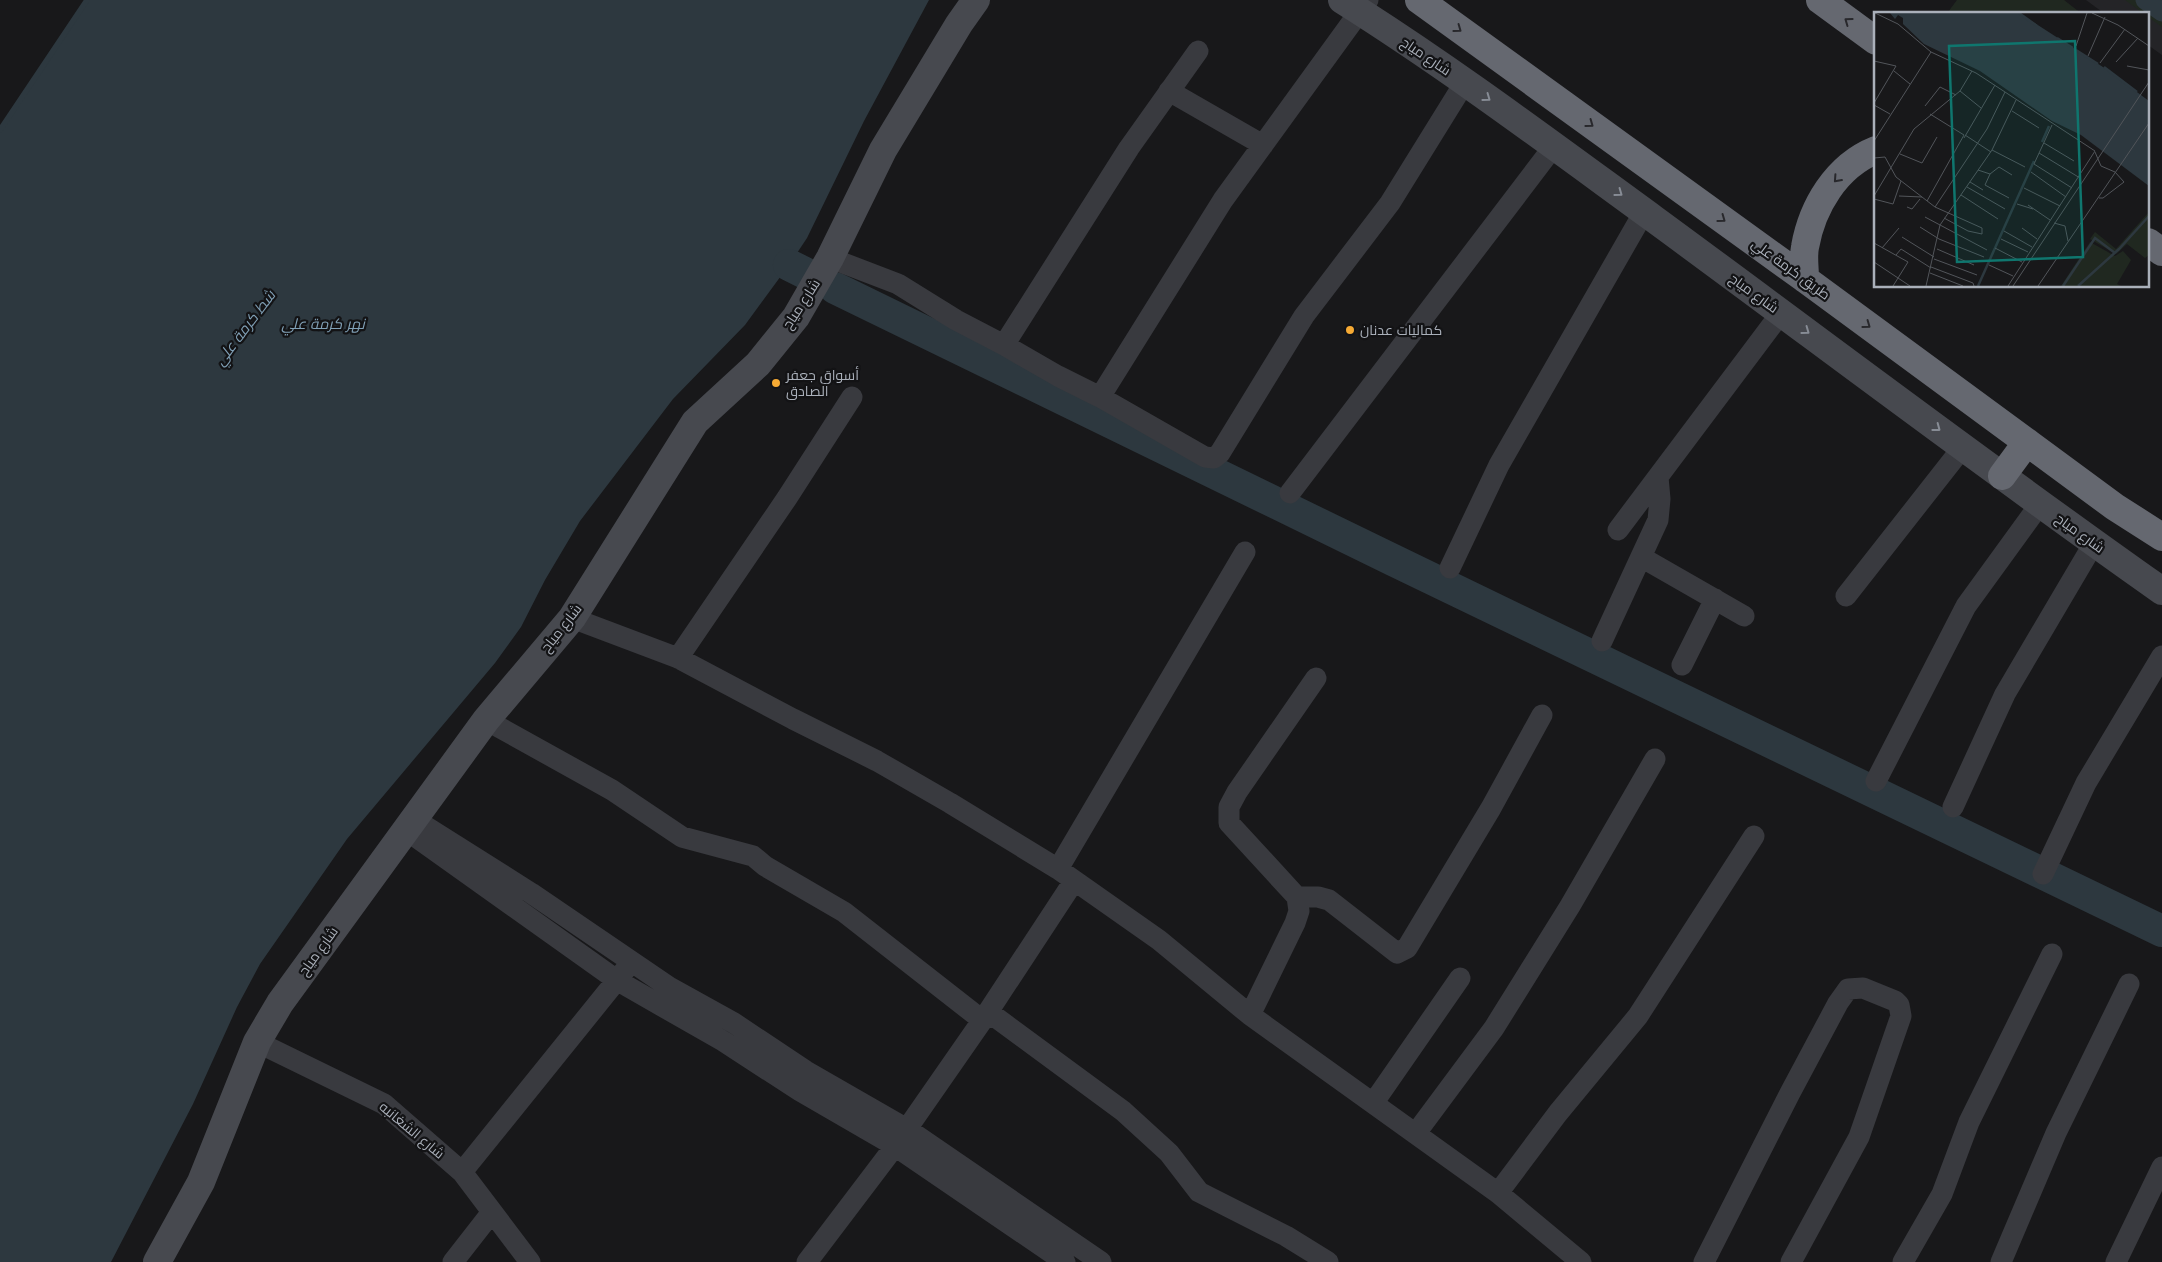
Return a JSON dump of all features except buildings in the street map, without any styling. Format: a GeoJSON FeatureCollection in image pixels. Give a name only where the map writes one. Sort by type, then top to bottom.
{"type":"FeatureCollection","features":[{"type":"Feature","properties":{"kind":"highway","name":"طريق كرمة علي"},"geometry":{"type":"LineString","coordinates":[[1419,0],[1805,278],[2115,507],[2162,538]]}},
{"type":"Feature","properties":{"kind":"highway"},"geometry":{"type":"LineString","coordinates":[[1820,0],[1874,40]]}},
{"type":"Feature","properties":{"kind":"highway"},"geometry":{"type":"LineString","coordinates":[[1805,278],[1804,250],[1810,224],[1816,209],[1827,191],[1846,169],[1874,151]]}},
{"type":"Feature","properties":{"kind":"highway"},"geometry":{"type":"LineString","coordinates":[[2150,243],[2162,252]]}},
{"type":"Feature","properties":{"kind":"highway"},"geometry":{"type":"LineString","coordinates":[[2002,476],[2027,442]]}},
{"type":"Feature","properties":{"kind":"street","name":"شارع مياح"},"geometry":{"type":"LineString","coordinates":[[157,1262],[201,1182],[257,1042],[280,1003],[486,720],[572,618],[695,422],[758,364],[796,317],[830,258],[883,150],[959,24],[976,0]]}},
{"type":"Feature","properties":{"kind":"street","name":"شارع مياح"},"geometry":{"type":"LineString","coordinates":[[1357,4],[1781,312],[2040,504],[2162,591]]}},
{"type":"Feature","properties":{"kind":"street"},"geometry":{"type":"LineString","coordinates":[[1100,397],[1223,200],[1263,145],[1357,4]]}},
{"type":"Feature","properties":{"kind":"street"},"geometry":{"type":"LineString","coordinates":[[1004,344],[1129,148],[1198,51]]}},
{"type":"Feature","properties":{"kind":"street"},"geometry":{"type":"LineString","coordinates":[[830,258],[898,284],[956,320],[1004,344],[1205,457],[1214,458],[1220,453],[1304,316],[1390,203],[1465,82]]}},
{"type":"Feature","properties":{"kind":"street"},"geometry":{"type":"LineString","coordinates":[[1169,91],[1263,145]]}},
{"type":"Feature","properties":{"kind":"street"},"geometry":{"type":"LineString","coordinates":[[1290,493],[1554,146]]}},
{"type":"Feature","properties":{"kind":"street"},"geometry":{"type":"LineString","coordinates":[[1450,568],[1499,465],[1644,212]]}},
{"type":"Feature","properties":{"kind":"street"},"geometry":{"type":"LineString","coordinates":[[1618,530],[1781,312]]}},
{"type":"Feature","properties":{"kind":"street"},"geometry":{"type":"LineString","coordinates":[[678,658],[787,498],[852,397]]}},
{"type":"Feature","properties":{"kind":"street"},"geometry":{"type":"LineString","coordinates":[[1846,596],[1963,447]]}},
{"type":"Feature","properties":{"kind":"street"},"geometry":{"type":"LineString","coordinates":[[1602,641],[1658,520],[1660,499],[1658,477]]}},
{"type":"Feature","properties":{"kind":"street"},"geometry":{"type":"LineString","coordinates":[[1876,781],[1966,606],[2040,504]]}},
{"type":"Feature","properties":{"kind":"street"},"geometry":{"type":"LineString","coordinates":[[1953,807],[2005,694],[2094,542]]}},
{"type":"Feature","properties":{"kind":"street"},"geometry":{"type":"LineString","coordinates":[[807,1262],[901,1138],[984,1018],[1066,875],[1245,552]]}},
{"type":"Feature","properties":{"kind":"street"},"geometry":{"type":"LineString","coordinates":[[1641,557],[1744,616]]}},
{"type":"Feature","properties":{"kind":"street"},"geometry":{"type":"LineString","coordinates":[[1682,665],[1715,599]]}},
{"type":"Feature","properties":{"kind":"street"},"geometry":{"type":"LineString","coordinates":[[572,618],[678,658],[877,761],[950,803],[1066,875],[1159,940],[1250,1014],[1498,1193],[1581,1262]]}},
{"type":"Feature","properties":{"kind":"street"},"geometry":{"type":"LineString","coordinates":[[2043,874],[2086,784],[2162,656]]}},
{"type":"Feature","properties":{"kind":"street"},"geometry":{"type":"LineString","coordinates":[[1250,1014],[1295,923],[1299,911],[1298,897],[1229,823],[1229,807],[1237,792],[1316,678]]}},
{"type":"Feature","properties":{"kind":"street"},"geometry":{"type":"LineString","coordinates":[[1298,897],[1318,897],[1329,900],[1397,953],[1407,948],[1491,808],[1542,715]]}},
{"type":"Feature","properties":{"kind":"street"},"geometry":{"type":"LineString","coordinates":[[486,720],[612,790],[682,837],[753,856],[765,866],[844,912],[977,1016],[984,1018],[994,1016],[1124,1111],[1169,1153],[1199,1192],[1286,1236],[1328,1262]]}},
{"type":"Feature","properties":{"kind":"street"},"geometry":{"type":"LineString","coordinates":[[1416,1133],[1494,1028],[1570,906],[1655,759]]}},
{"type":"Feature","properties":{"kind":"street"},"geometry":{"type":"LineString","coordinates":[[410,824],[532,893],[669,987],[734,1023],[806,1071],[1071,1257],[1101,1262]]}},
{"type":"Feature","properties":{"kind":"street"},"geometry":{"type":"LineString","coordinates":[[410,824],[618,980],[723,1041],[800,1091],[901,1138]]}},
{"type":"Feature","properties":{"kind":"street"},"geometry":{"type":"LineString","coordinates":[[1498,1193],[1558,1113],[1638,1016],[1754,836]]}},
{"type":"Feature","properties":{"kind":"street"},"geometry":{"type":"LineString","coordinates":[[1903,1262],[1942,1194],[1970,1122],[2052,954]]}},
{"type":"Feature","properties":{"kind":"street"},"geometry":{"type":"LineString","coordinates":[[462,1172],[631,962]]}},
{"type":"Feature","properties":{"kind":"street"},"geometry":{"type":"LineString","coordinates":[[1374,1102],[1460,978]]}},
{"type":"Feature","properties":{"kind":"street"},"geometry":{"type":"LineString","coordinates":[[2001,1262],[2056,1134],[2129,984]]}},
{"type":"Feature","properties":{"kind":"street"},"geometry":{"type":"LineString","coordinates":[[1704,1262],[1838,1003],[1848,989],[1863,988],[1895,1001],[1899,1005],[1901,1016],[1858,1137],[1791,1262]]}},
{"type":"Feature","properties":{"kind":"street","name":"شارع الشغانبه"},"geometry":{"type":"LineString","coordinates":[[257,1042],[384,1104],[462,1172],[530,1262]]}},
{"type":"Feature","properties":{"kind":"street"},"geometry":{"type":"LineString","coordinates":[[2116,1262],[2162,1166]]}},
{"type":"Feature","properties":{"kind":"street"},"geometry":{"type":"LineString","coordinates":[[453,1262],[492,1212]]}},
{"type":"Feature","properties":{"kind":"shaded area"},"geometry":{"type":"Polygon","coordinates":[[[1957,0],[2064,0],[2079,12],[1948,12],[1957,0]]]}},
{"type":"Feature","properties":{"kind":"shaded area"},"geometry":{"type":"Polygon","coordinates":[[[2086,0],[2162,0],[2162,55],[2150,46],[2150,12],[2102,12],[2086,0]]]}},
{"type":"Feature","properties":{"kind":"shaded area"},"geometry":{"type":"Polygon","coordinates":[[[2125,0],[2162,0],[2162,27],[2150,18],[2150,12],[2141,12],[2125,0]]]}},
{"type":"Feature","properties":{"kind":"water","name":"نهر كرمة علي"},"geometry":{"type":"Polygon","coordinates":[[[87,0],[929,0],[864,121],[807,238],[789,265],[745,325],[673,399],[580,521],[545,580],[521,627],[495,663],[347,839],[260,964],[237,1007],[193,1104],[111,1262],[0,1262],[0,130],[87,0]]]}},
{"type":"Feature","properties":{"kind":"waterway"},"geometry":{"type":"LineString","coordinates":[[0,130],[87,0]]}},
{"type":"Feature","properties":{"kind":"waterway"},"geometry":{"type":"LineString","coordinates":[[2145,0],[2162,12]]}},
{"type":"Feature","properties":{"kind":"waterway"},"geometry":{"type":"LineString","coordinates":[[789,265],[805,273]]}},
{"type":"Feature","properties":{"kind":"waterway"},"geometry":{"type":"LineString","coordinates":[[835,288],[2162,931]]}},
{"type":"Feature","properties":{"kind":"place","name":"كماليات عدنان"},"geometry":{"type":"Point","coordinates":[1350,330]}},
{"type":"Feature","properties":{"kind":"place","name":"أسواق جعفر الصادق"},"geometry":{"type":"Point","coordinates":[776,383]}},
{"type":"Feature","properties":{"kind":"water label","name":"شط كرمة علي"},"geometry":{"type":"Point","coordinates":[245,328]}}]}
